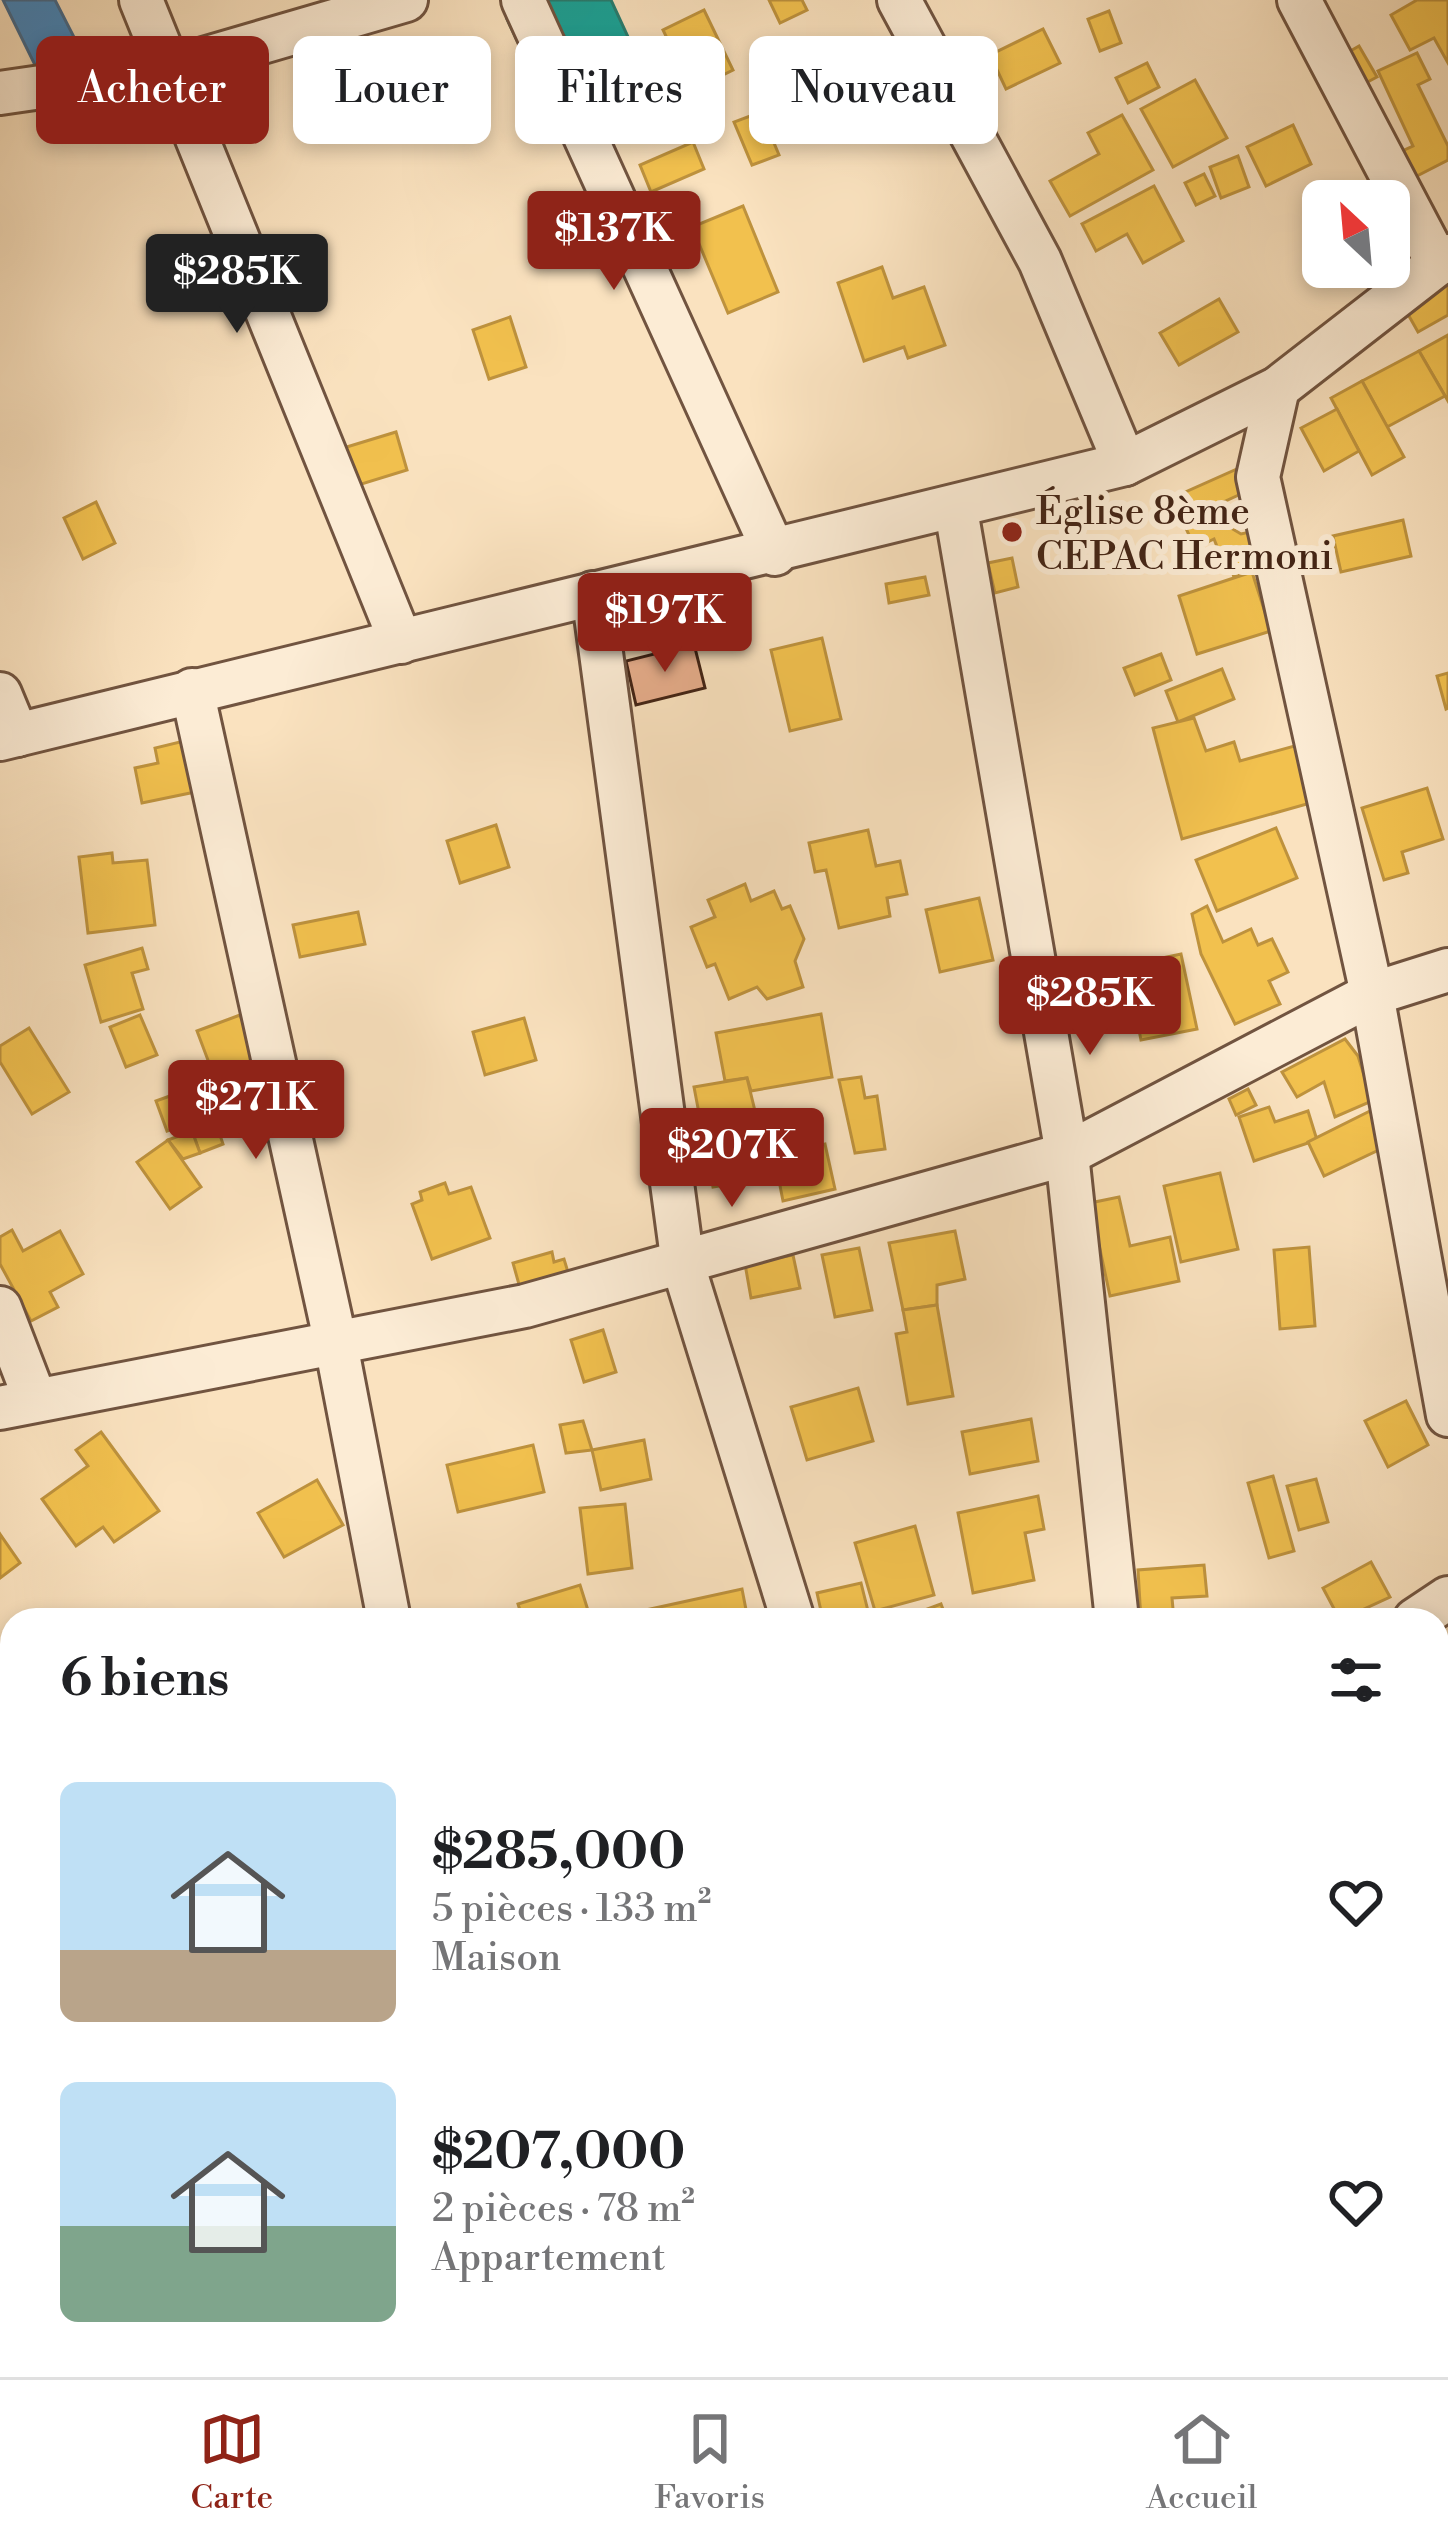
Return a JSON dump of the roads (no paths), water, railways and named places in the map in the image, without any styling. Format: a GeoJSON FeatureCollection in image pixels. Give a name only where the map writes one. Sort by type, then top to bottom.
{"type":"FeatureCollection","features":[{"type":"Feature","properties":{"kind":"street"},"geometry":{"type":"LineString","coordinates":[[141,0],[157,36]]}},
{"type":"Feature","properties":{"kind":"street"},"geometry":{"type":"LineString","coordinates":[[269,40],[406,0]]}},
{"type":"Feature","properties":{"kind":"street"},"geometry":{"type":"LineString","coordinates":[[523,0],[776,554]]}},
{"type":"Feature","properties":{"kind":"street"},"geometry":{"type":"LineString","coordinates":[[899,0],[1040,261],[1125,464]]}},
{"type":"Feature","properties":{"kind":"street"},"geometry":{"type":"LineString","coordinates":[[0,694],[9,737],[592,593],[776,554],[1125,464],[1278,388],[1443,260],[1299,0]]}},
{"type":"Feature","properties":{"kind":"street"},"geometry":{"type":"LineString","coordinates":[[0,92],[36,87]]}},
{"type":"Feature","properties":{"kind":"street"},"geometry":{"type":"LineString","coordinates":[[202,144],[401,642]]}},
{"type":"Feature","properties":{"kind":"street"},"geometry":{"type":"LineString","coordinates":[[1278,388],[1258,477],[1372,994],[1448,1415]]}},
{"type":"Feature","properties":{"kind":"street"},"geometry":{"type":"LineString","coordinates":[[956,510],[1067,1154],[1116,1608]]}},
{"type":"Feature","properties":{"kind":"street"},"geometry":{"type":"LineString","coordinates":[[592,593],[683,1265],[789,1608]]}},
{"type":"Feature","properties":{"kind":"street"},"geometry":{"type":"LineString","coordinates":[[192,690],[336,1344],[387,1608]]}},
{"type":"Feature","properties":{"kind":"street"},"geometry":{"type":"LineString","coordinates":[[0,1308],[18,1403],[525,1306],[1067,1154],[1372,994],[1448,970]]}},
{"type":"Feature","properties":{"kind":"place","name":"Église 8ème CEPAC Hermoni"},"geometry":{"type":"Point","coordinates":[1012,532]}}]}
